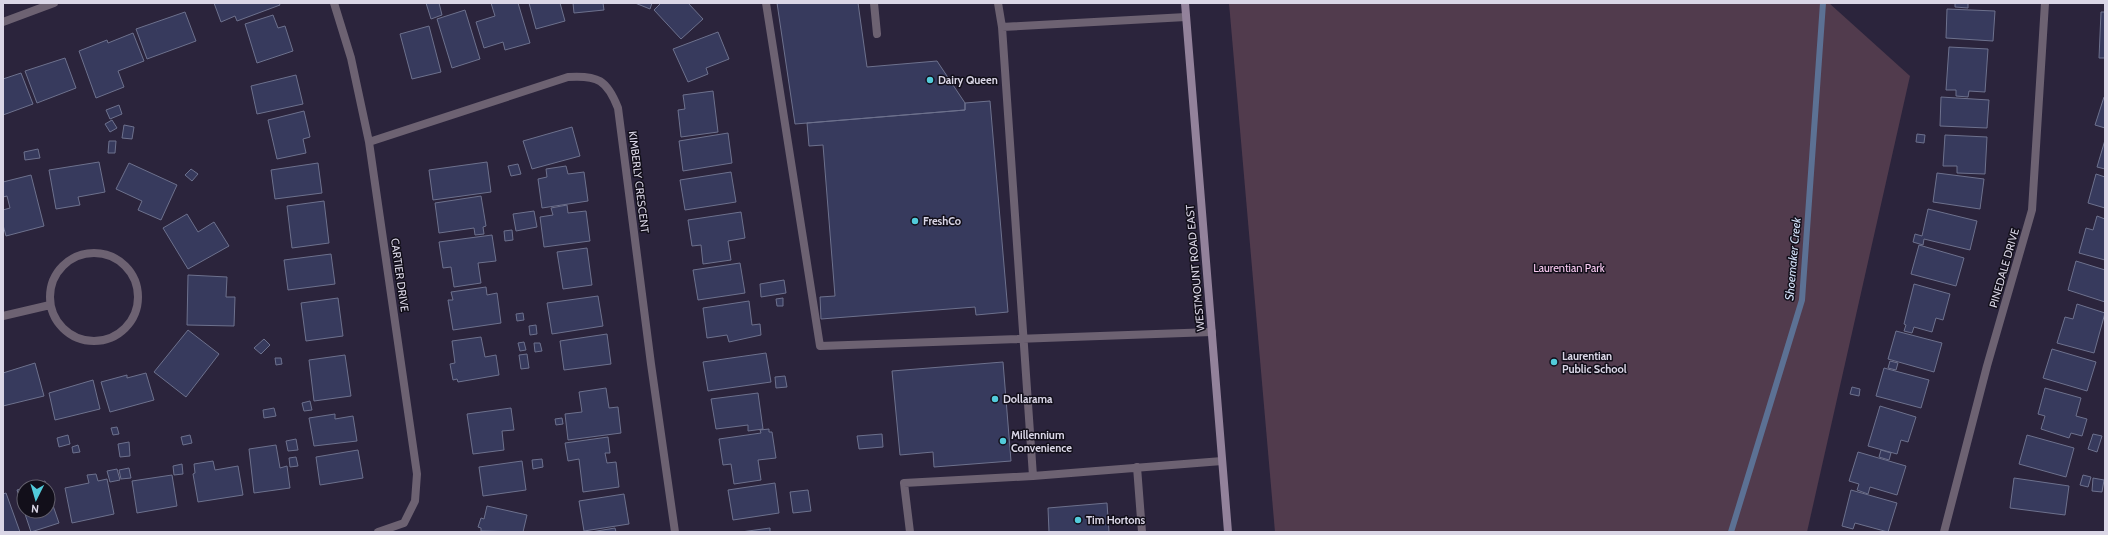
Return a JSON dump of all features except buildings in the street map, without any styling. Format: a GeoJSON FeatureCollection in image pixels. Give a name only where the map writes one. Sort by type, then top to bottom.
{"type":"FeatureCollection","features":[{"type":"Feature","properties":{"kind":"main road","name":"WESTMOUNT ROAD EAST"},"geometry":{"type":"LineString","coordinates":[[1185,3],[1228,532]]}},
{"type":"Feature","properties":{"kind":"street"},"geometry":{"type":"LineString","coordinates":[[3,22],[54,3]]}},
{"type":"Feature","properties":{"kind":"street","name":"CARTIER DRIVE"},"geometry":{"type":"LineString","coordinates":[[334,3],[351,58],[369,142],[417,474],[415,501],[404,523],[378,532]]}},
{"type":"Feature","properties":{"kind":"street"},"geometry":{"type":"LineString","coordinates":[[766,3],[820,346],[1212,332]]}},
{"type":"Feature","properties":{"kind":"street"},"geometry":{"type":"LineString","coordinates":[[874,3],[877,34]]}},
{"type":"Feature","properties":{"kind":"street"},"geometry":{"type":"LineString","coordinates":[[998,3],[1002,27],[1033,476]]}},
{"type":"Feature","properties":{"kind":"street","name":"PINEDALE DRIVE"},"geometry":{"type":"LineString","coordinates":[[1944,532],[1987,366],[2032,210],[2045,3]]}},
{"type":"Feature","properties":{"kind":"street"},"geometry":{"type":"LineString","coordinates":[[1002,27],[1186,18]]}},
{"type":"Feature","properties":{"kind":"street","name":"KIMBERLY CRESCENT"},"geometry":{"type":"LineString","coordinates":[[369,142],[568,77],[582,76],[601,81],[612,91],[618,108],[651,364],[676,532]]}},
{"type":"Feature","properties":{"kind":"street"},"geometry":{"type":"LineString","coordinates":[[86,253],[102,253],[117,258],[133,275],[138,292],[138,307],[135,315],[126,328],[114,337],[100,341],[86,341],[65,331],[55,320],[50,305],[50,293],[54,278],[62,266],[71,259],[86,253]]}},
{"type":"Feature","properties":{"kind":"street"},"geometry":{"type":"LineString","coordinates":[[3,316],[50,305]]}},
{"type":"Feature","properties":{"kind":"street"},"geometry":{"type":"LineString","coordinates":[[910,532],[904,483],[1033,476],[1222,461]]}},
{"type":"Feature","properties":{"kind":"street"},"geometry":{"type":"LineString","coordinates":[[1137,467],[1142,532]]}},
{"type":"Feature","properties":{"kind":"green space","name":"Laurentian Park"},"geometry":{"type":"Polygon","coordinates":[[[1229,3],[1829,3],[1910,76],[1807,532],[1275,532],[1229,3]]]}},
{"type":"Feature","properties":{"kind":"waterway","name":"Shoemaker Creek"},"geometry":{"type":"LineString","coordinates":[[1731,532],[1802,300],[1823,3]]}},
{"type":"Feature","properties":{"kind":"place","name":"Dairy Queen"},"geometry":{"type":"Point","coordinates":[930,80]}},
{"type":"Feature","properties":{"kind":"place","name":"FreshCo"},"geometry":{"type":"Point","coordinates":[915,221]}},
{"type":"Feature","properties":{"kind":"place","name":"Laurentian Public School"},"geometry":{"type":"Point","coordinates":[1554,362]}},
{"type":"Feature","properties":{"kind":"place","name":"Dollarama"},"geometry":{"type":"Point","coordinates":[995,399]}},
{"type":"Feature","properties":{"kind":"place","name":"Millennium Convenience"},"geometry":{"type":"Point","coordinates":[1003,441]}},
{"type":"Feature","properties":{"kind":"place","name":"Tim Hortons"},"geometry":{"type":"Point","coordinates":[1078,520]}}]}
